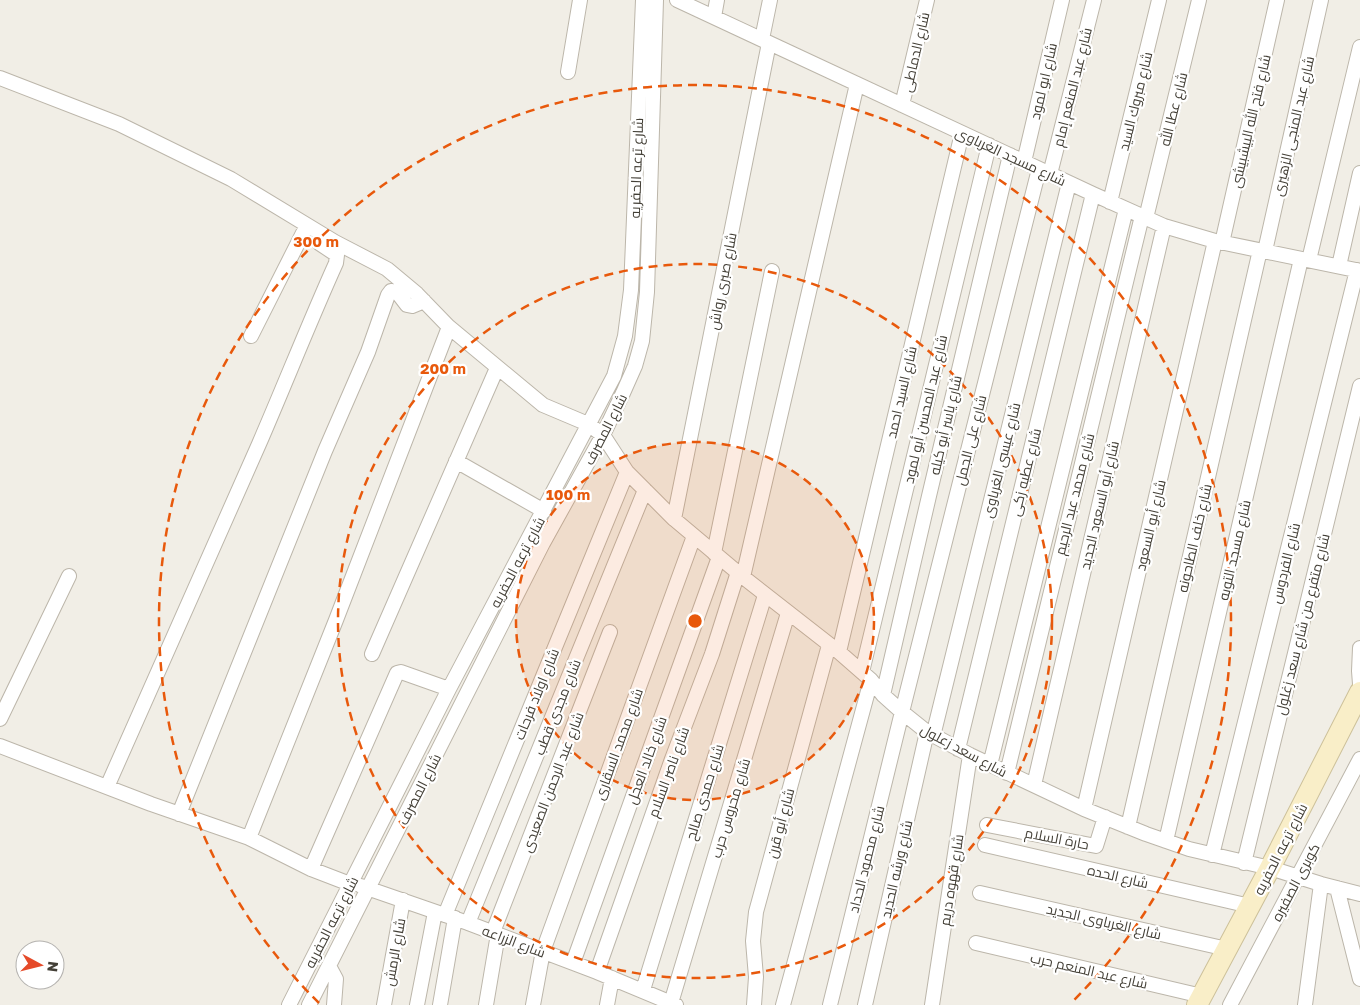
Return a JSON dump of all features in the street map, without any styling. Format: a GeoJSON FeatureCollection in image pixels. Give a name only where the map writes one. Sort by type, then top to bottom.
{"type":"FeatureCollection","features":[{"type":"Feature","properties":{"kind":"street"},"geometry":{"type":"LineString","coordinates":[[568,72],[580,0]]}},
{"type":"Feature","properties":{"kind":"street","name":"شارع ترعه الحفريه"},"geometry":{"type":"LineString","coordinates":[[289,1005],[450,689],[614,376],[626,336],[630,311],[643,0]]}},
{"type":"Feature","properties":{"kind":"street","name":"شارع المصرف"},"geometry":{"type":"LineString","coordinates":[[308,1005],[543,543],[603,435],[635,366],[642,341],[645,319],[656,0]]}},
{"type":"Feature","properties":{"kind":"street","name":"شارع مسجد الغرباوى"},"geometry":{"type":"LineString","coordinates":[[677,0],[1164,226],[1219,242],[1359,271]]}},
{"type":"Feature","properties":{"kind":"street"},"geometry":{"type":"LineString","coordinates":[[714,17],[717,0]]}},
{"type":"Feature","properties":{"kind":"street","name":"شارع صبرى رواش"},"geometry":{"type":"LineString","coordinates":[[674,519],[765,41],[770,0]]}},
{"type":"Feature","properties":{"kind":"street","name":"شارع الدماطى"},"geometry":{"type":"LineString","coordinates":[[902,105],[927,0]]}},
{"type":"Feature","properties":{"kind":"street","name":"شارع ابو لمود"},"geometry":{"type":"LineString","coordinates":[[1024,162],[1062,0]]}},
{"type":"Feature","properties":{"kind":"street","name":"شارع عبد المنعم إمام"},"geometry":{"type":"LineString","coordinates":[[1044,171],[1094,0]]}},
{"type":"Feature","properties":{"kind":"street","name":"شارع مبروك السيد"},"geometry":{"type":"LineString","coordinates":[[1110,202],[1159,0]]}},
{"type":"Feature","properties":{"kind":"street","name":"شارع عطا الله"},"geometry":{"type":"LineString","coordinates":[[1144,217],[1199,0]]}},
{"type":"Feature","properties":{"kind":"street","name":"شارع فتح الله البيشبيشى"},"geometry":{"type":"LineString","coordinates":[[1219,242],[1277,0]]}},
{"type":"Feature","properties":{"kind":"street","name":"شارع عبد المنجى الزهيرى"},"geometry":{"type":"LineString","coordinates":[[1263,251],[1321,0]]}},
{"type":"Feature","properties":{"kind":"street","name":"شارع مسجد التوبه"},"geometry":{"type":"LineString","coordinates":[[1166,842],[1305,259],[1360,47]]}},
{"type":"Feature","properties":{"kind":"street"},"geometry":{"type":"LineString","coordinates":[[0,78],[120,124],[231,179],[304,229],[334,252],[337,259],[187,610],[107,787]]}},
{"type":"Feature","properties":{"kind":"street","name":"شارع ناصر السلام"},"geometry":{"type":"LineString","coordinates":[[597,972],[672,759],[740,575],[857,84]]}},
{"type":"Feature","properties":{"kind":"street","name":"شارع السيد احمد"},"geometry":{"type":"LineString","coordinates":[[834,648],[962,133]]}},
{"type":"Feature","properties":{"kind":"street","name":"شارع عبد المحسن أبو لمود"},"geometry":{"type":"LineString","coordinates":[[783,1005],[867,676],[989,145]]}},
{"type":"Feature","properties":{"kind":"street","name":"شارع ياسر أبو كيله"},"geometry":{"type":"LineString","coordinates":[[883,695],[928,496],[1010,155]]}},
{"type":"Feature","properties":{"kind":"street","name":"شارع على الجمل"},"geometry":{"type":"LineString","coordinates":[[902,712],[1044,171]]}},
{"type":"Feature","properties":{"kind":"street"},"geometry":{"type":"LineString","coordinates":[[1339,266],[1360,173]]}},
{"type":"Feature","properties":{"kind":"street","name":"شارع عيسى الغرباوى"},"geometry":{"type":"LineString","coordinates":[[930,734],[1069,183]]}},
{"type":"Feature","properties":{"kind":"street","name":"شارع عطيه زكى"},"geometry":{"type":"LineString","coordinates":[[964,752],[1093,194]]}},
{"type":"Feature","properties":{"kind":"street"},"geometry":{"type":"LineString","coordinates":[[990,765],[1126,209]]}},
{"type":"Feature","properties":{"kind":"street","name":"شارع محمد عبد الرحيم"},"geometry":{"type":"LineString","coordinates":[[1007,773],[1144,217]]}},
{"type":"Feature","properties":{"kind":"street","name":"شارع أبو السعود الجديد"},"geometry":{"type":"LineString","coordinates":[[1034,785],[1164,226]]}},
{"type":"Feature","properties":{"kind":"street"},"geometry":{"type":"LineString","coordinates":[[304,229],[335,242],[387,269],[424,301],[449,327],[543,405],[588,424],[603,435]]}},
{"type":"Feature","properties":{"kind":"street"},"geometry":{"type":"LineString","coordinates":[[252,336],[304,229]]}},
{"type":"Feature","properties":{"kind":"street","name":"شارع أبو السعود"},"geometry":{"type":"LineString","coordinates":[[1084,809],[1219,242]]}},
{"type":"Feature","properties":{"kind":"street","name":"شارع خلف الطاحونه"},"geometry":{"type":"LineString","coordinates":[[1128,827],[1263,251]]}},
{"type":"Feature","properties":{"kind":"street","name":"شارع خالد العجل"},"geometry":{"type":"LineString","coordinates":[[573,963],[716,555],[772,271]]}},
{"type":"Feature","properties":{"kind":"street","name":"شارع الفردوس"},"geometry":{"type":"LineString","coordinates":[[1212,855],[1359,271]]}},
{"type":"Feature","properties":{"kind":"street"},"geometry":{"type":"LineString","coordinates":[[179,814],[321,459],[368,352],[388,295],[391,291],[397,292],[407,305],[412,306],[424,301]]}},
{"type":"Feature","properties":{"kind":"street"},"geometry":{"type":"LineString","coordinates":[[249,838],[340,611],[449,327]]}},
{"type":"Feature","properties":{"kind":"street"},"geometry":{"type":"LineString","coordinates":[[372,654],[497,368]]}},
{"type":"Feature","properties":{"kind":"street","name":"شارع متفرع من شارع سعد زغلول"},"geometry":{"type":"LineString","coordinates":[[1244,863],[1360,386]]}},
{"type":"Feature","properties":{"kind":"street","name":"شارع سعد زعلول"},"geometry":{"type":"LineString","coordinates":[[603,435],[627,472],[674,519],[740,575],[834,648],[867,676],[883,695],[930,734],[990,765],[1084,809],[1166,842],[1270,868],[1360,894]]}},
{"type":"Feature","properties":{"kind":"street"},"geometry":{"type":"LineString","coordinates":[[456,461],[544,511]]}},
{"type":"Feature","properties":{"kind":"street","name":"شارع اولاد فرحات"},"geometry":{"type":"LineString","coordinates":[[451,917],[627,472]]}},
{"type":"Feature","properties":{"kind":"street","name":"شارع مجدى قطب"},"geometry":{"type":"LineString","coordinates":[[451,917],[645,490]]}},
{"type":"Feature","properties":{"kind":"street","name":"شارع محمد السقارى"},"geometry":{"type":"LineString","coordinates":[[533,1005],[542,951],[694,536]]}},
{"type":"Feature","properties":{"kind":"street"},"geometry":{"type":"LineString","coordinates":[[0,719],[70,576]]}},
{"type":"Feature","properties":{"kind":"street","name":"شارع حمدى صالح"},"geometry":{"type":"LineString","coordinates":[[643,990],[766,595]]}},
{"type":"Feature","properties":{"kind":"street","name":"شارع محروس حرب"},"geometry":{"type":"LineString","coordinates":[[673,1004],[788,612]]}},
{"type":"Feature","properties":{"kind":"street","name":"شارع عبد الرحمن الصعيدى"},"geometry":{"type":"LineString","coordinates":[[486,1005],[495,933],[610,632]]}},
{"type":"Feature","properties":{"kind":"street","name":"شارع أبو قرن"},"geometry":{"type":"LineString","coordinates":[[754,1005],[756,976],[753,941],[756,912],[834,648]]}},
{"type":"Feature","properties":{"kind":"street"},"geometry":{"type":"LineString","coordinates":[[1360,648],[1358,671],[1360,684]]}},
{"type":"Feature","properties":{"kind":"street"},"geometry":{"type":"LineString","coordinates":[[311,869],[397,673],[401,672],[450,689]]}},
{"type":"Feature","properties":{"kind":"street","name":"شارع ترعه الحفريه"},"geometry":{"type":"LineString","coordinates":[[1199,1000],[1270,868],[1360,692]]}},
{"type":"Feature","properties":{"kind":"street","name":"شارع محمود الحداد"},"geometry":{"type":"LineString","coordinates":[[830,1005],[902,712]]}},
{"type":"Feature","properties":{"kind":"street","name":"شارع ورشه الحديد"},"geometry":{"type":"LineString","coordinates":[[865,1005],[930,734]]}},
{"type":"Feature","properties":{"kind":"street","name":"شارع الزراعه"},"geometry":{"type":"LineString","coordinates":[[0,746],[179,814],[249,838],[311,869],[495,933],[643,990],[656,1001],[673,1004]]}},
{"type":"Feature","properties":{"kind":"street","name":"شارع قهوه دريم"},"geometry":{"type":"LineString","coordinates":[[932,1005],[964,752]]}},
{"type":"Feature","properties":{"kind":"street","name":"كوبرى الصفيره"},"geometry":{"type":"LineString","coordinates":[[1230,1005],[1360,759]]}},
{"type":"Feature","properties":{"kind":"street","name":"حارة السلام"},"geometry":{"type":"LineString","coordinates":[[987,825],[1096,846],[1105,817]]}},
{"type":"Feature","properties":{"kind":"street","name":"شارع الحده"},"geometry":{"type":"LineString","coordinates":[[985,845],[1250,906]]}},
{"type":"Feature","properties":{"kind":"street"},"geometry":{"type":"LineString","coordinates":[[1305,1005],[1321,884]]}},
{"type":"Feature","properties":{"kind":"street"},"geometry":{"type":"LineString","coordinates":[[1337,888],[1360,979]]}},
{"type":"Feature","properties":{"kind":"street","name":"شارع الغرباوى الجديد"},"geometry":{"type":"LineString","coordinates":[[980,894],[1227,949]]}},
{"type":"Feature","properties":{"kind":"street","name":"شارع الرمش"},"geometry":{"type":"LineString","coordinates":[[384,1005],[403,900]]}},
{"type":"Feature","properties":{"kind":"street"},"geometry":{"type":"LineString","coordinates":[[417,1005],[451,917]]}},
{"type":"Feature","properties":{"kind":"street"},"geometry":{"type":"LineString","coordinates":[[440,1005],[451,917]]}},
{"type":"Feature","properties":{"kind":"street","name":"شارع عبد المنعم حرب"},"geometry":{"type":"LineString","coordinates":[[976,943],[1199,1000]]}},
{"type":"Feature","properties":{"kind":"street"},"geometry":{"type":"LineString","coordinates":[[328,966],[336,979],[334,1005]]}},
{"type":"Feature","properties":{"kind":"street"},"geometry":{"type":"LineString","coordinates":[[606,1005],[612,978]]}}]}
